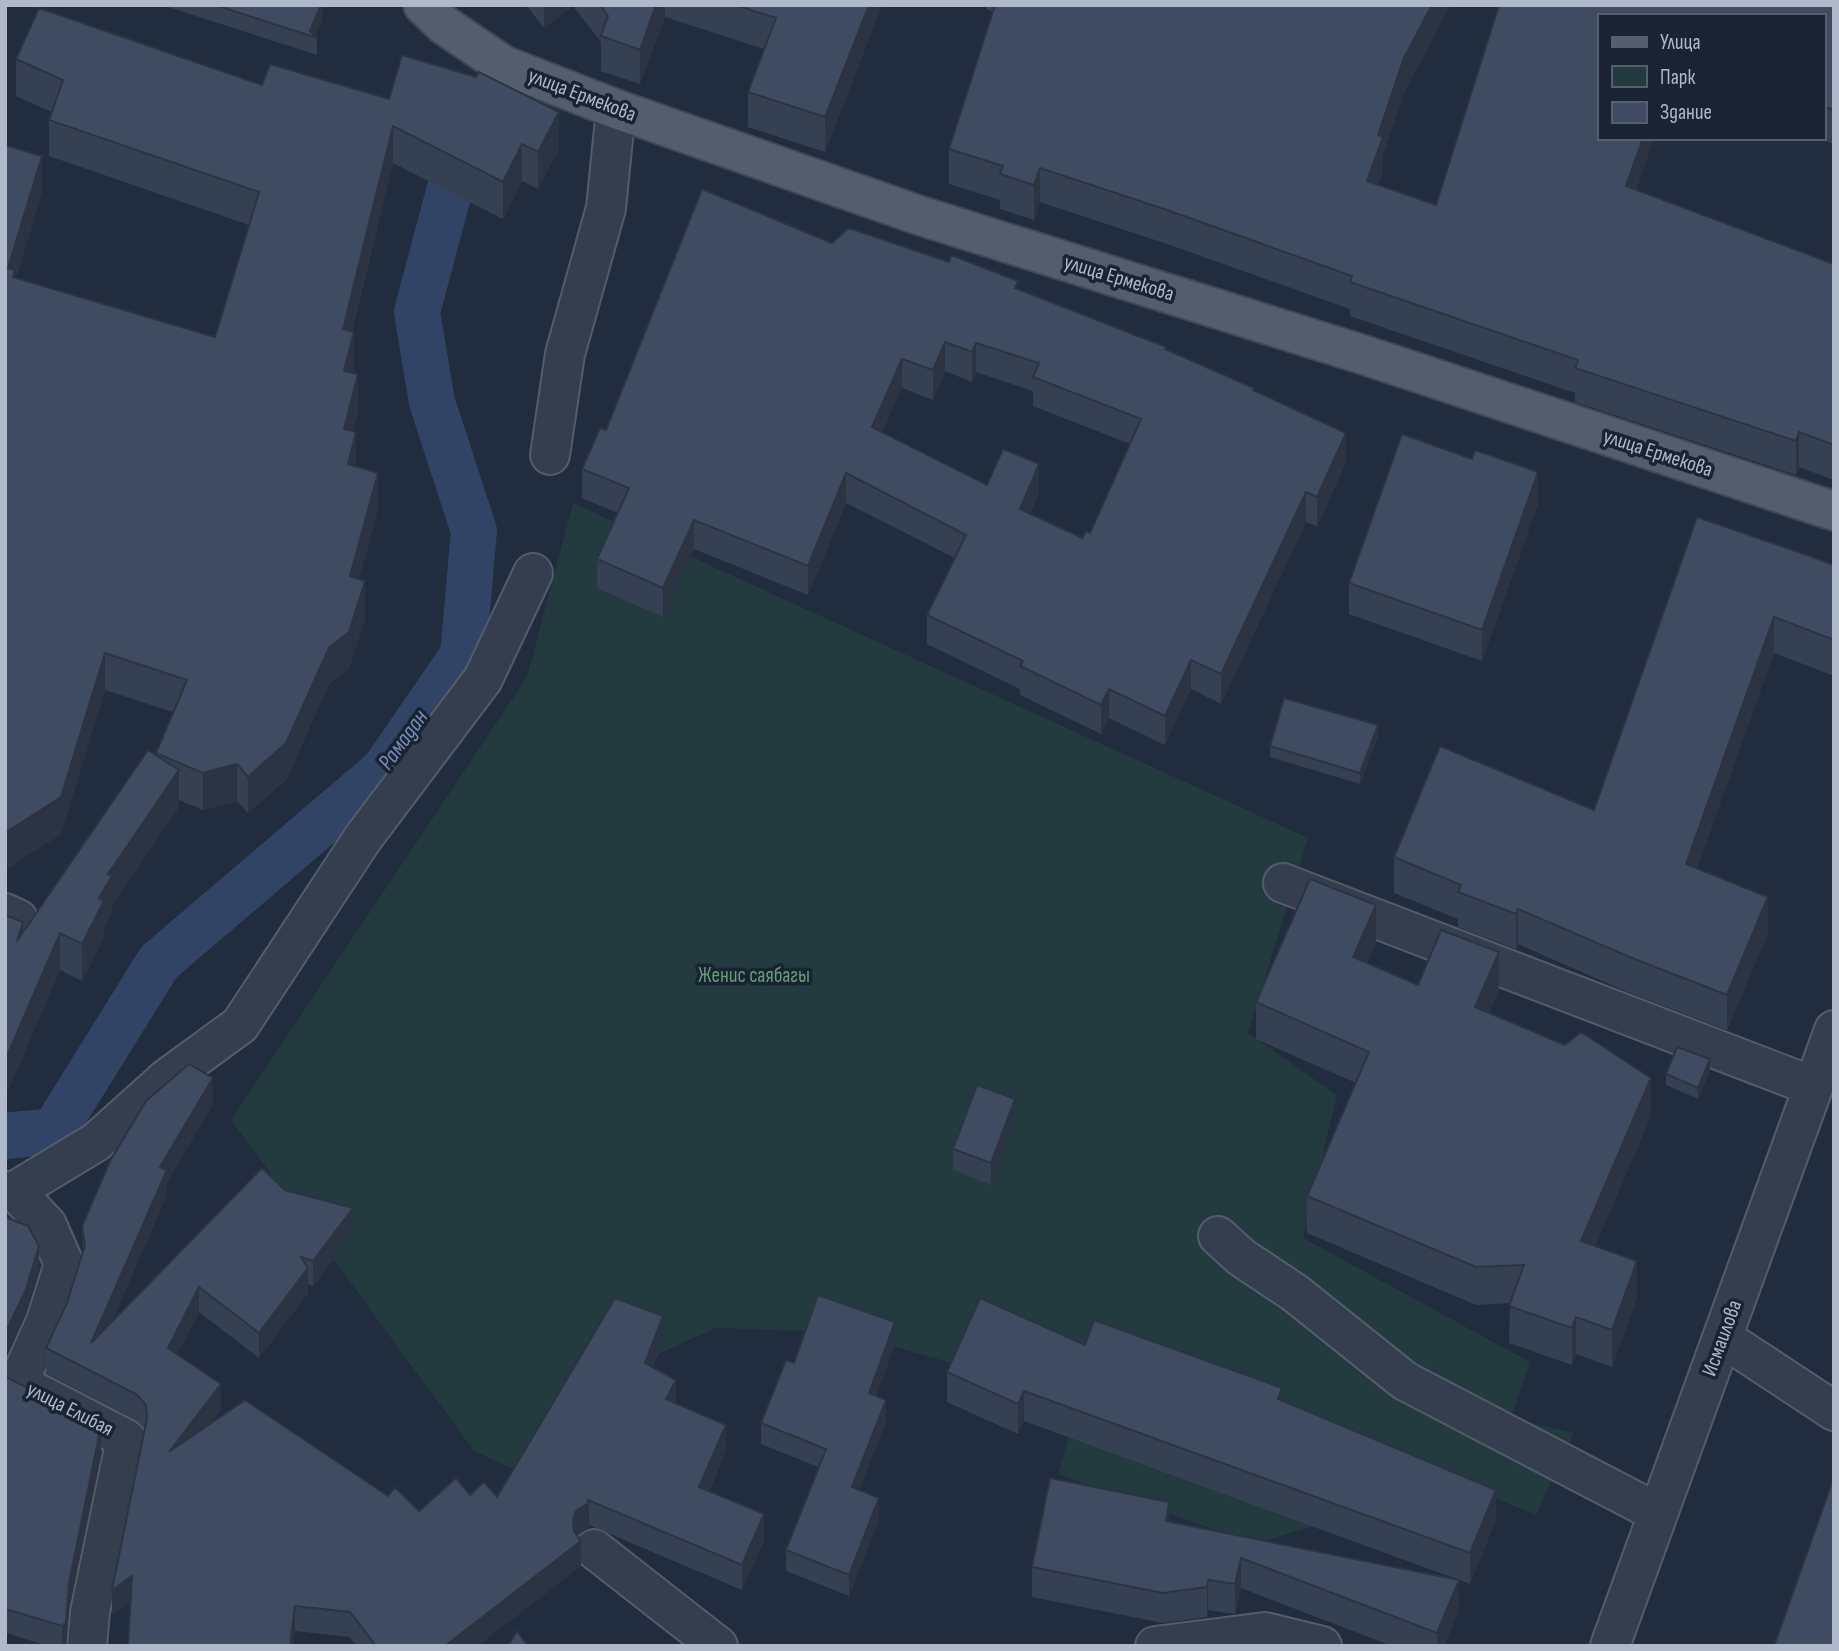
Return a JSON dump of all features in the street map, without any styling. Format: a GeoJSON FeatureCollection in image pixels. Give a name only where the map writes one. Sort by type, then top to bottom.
{"type":"FeatureCollection","features":[{"type":"Feature","properties":{"kind":"main road","name":"улица Ермекова"},"geometry":{"type":"LineString","coordinates":[[423,5],[444,25],[503,65],[616,109],[918,215],[1364,355],[1834,511]]}},
{"type":"Feature","properties":{"kind":"street"},"geometry":{"type":"LineString","coordinates":[[550,455],[565,354],[606,208],[616,109]]}},
{"type":"Feature","properties":{"kind":"street"},"geometry":{"type":"LineString","coordinates":[[10,1191],[96,1142],[166,1079],[240,1025],[363,838],[483,678],[533,573]]}},
{"type":"Feature","properties":{"kind":"street"},"geometry":{"type":"LineString","coordinates":[[1283,883],[1812,1086]]}},
{"type":"Feature","properties":{"kind":"street","name":"Исмаилова"},"geometry":{"type":"LineString","coordinates":[[1610,1646],[1834,1030]]}},
{"type":"Feature","properties":{"kind":"street","name":"улица Елибая"},"geometry":{"type":"LineString","coordinates":[[10,1191],[47,1225],[64,1264],[46,1321],[18,1383],[126,1438],[90,1612],[87,1646]]}},
{"type":"Feature","properties":{"kind":"street"},"geometry":{"type":"LineString","coordinates":[[1218,1236],[1241,1257],[1295,1293],[1405,1381],[1658,1513]]}},
{"type":"Feature","properties":{"kind":"street"},"geometry":{"type":"LineString","coordinates":[[1723,1338],[1834,1411]]}},
{"type":"Feature","properties":{"kind":"street"},"geometry":{"type":"LineString","coordinates":[[594,1549],[718,1646]]}},
{"type":"Feature","properties":{"kind":"street"},"geometry":{"type":"LineString","coordinates":[[1155,1646],[1265,1632],[1322,1646]]}},
{"type":"Feature","properties":{"kind":"green space","name":"Женис саябагы"},"geometry":{"type":"Polygon","coordinates":[[[573,503],[1308,838],[1248,1033],[1337,1095],[1303,1238],[1530,1362],[1511,1418],[1574,1433],[1536,1515],[1359,1442],[1347,1516],[1254,1544],[1058,1474],[1080,1400],[847,1333],[716,1328],[609,1376],[546,1484],[474,1451],[231,1120],[527,677],[573,503]]]}},
{"type":"Feature","properties":{"kind":"building"},"geometry":{"type":"Polygon","coordinates":[[[215,5],[321,5],[310,31],[317,38],[215,5]]]}},
{"type":"Feature","properties":{"kind":"building"},"geometry":{"type":"Polygon","coordinates":[[[600,5],[656,5],[640,50],[601,36],[608,16],[600,5]]]}},
{"type":"Feature","properties":{"kind":"building"},"geometry":{"type":"Polygon","coordinates":[[[735,5],[869,5],[825,117],[748,92],[776,18],[735,5]]]}},
{"type":"Feature","properties":{"kind":"building"},"geometry":{"type":"Polygon","coordinates":[[[995,5],[1432,5],[1404,58],[1378,135],[1383,137],[1367,181],[1436,205],[1499,5],[1834,5],[1834,110],[1825,107],[1825,14],[1598,14],[1598,140],[1642,140],[1626,186],[1834,264],[1834,445],[1799,432],[1796,441],[1575,368],[1578,360],[1350,282],[1352,276],[1170,211],[1040,168],[1034,185],[1000,174],[1003,166],[949,149],[995,5]]]}},
{"type":"Feature","properties":{"kind":"building"},"geometry":{"type":"Polygon","coordinates":[[[39,8],[262,85],[270,64],[389,99],[402,55],[476,77],[479,72],[559,112],[538,152],[522,144],[503,182],[393,126],[343,329],[354,332],[344,371],[358,374],[344,429],[356,432],[348,464],[378,473],[350,576],[365,581],[349,632],[329,648],[286,743],[248,777],[237,764],[203,773],[156,753],[187,680],[105,653],[61,797],[5,833],[5,145],[42,156],[8,268],[15,270],[13,277],[215,337],[259,192],[49,120],[63,80],[16,59],[39,8]]]}},
{"type":"Feature","properties":{"kind":"building"},"geometry":{"type":"Polygon","coordinates":[[[702,189],[832,243],[849,228],[949,262],[951,255],[1018,281],[1015,288],[1166,347],[1165,349],[1346,433],[1317,497],[1306,492],[1221,674],[1191,660],[1165,716],[1109,689],[1101,705],[1020,666],[1023,661],[927,615],[966,535],[846,473],[808,566],[694,520],[663,588],[597,559],[629,488],[582,469],[600,428],[606,430],[702,189]],[[945,342],[933,370],[902,359],[872,427],[987,485],[1003,449],[1039,464],[1020,509],[1082,538],[1086,531],[1090,533],[1141,419],[1033,377],[1039,363],[976,343],[972,352],[945,342]]]}},
{"type":"Feature","properties":{"kind":"building"},"geometry":{"type":"Polygon","coordinates":[[[1402,434],[1472,459],[1475,450],[1538,472],[1482,630],[1349,583],[1402,434]]]}},
{"type":"Feature","properties":{"kind":"building"},"geometry":{"type":"Polygon","coordinates":[[[1697,517],[1834,565],[1834,640],[1774,617],[1686,864],[1768,897],[1727,995],[1518,909],[1516,914],[1458,892],[1461,885],[1394,857],[1440,746],[1594,810],[1697,517]]]}},
{"type":"Feature","properties":{"kind":"building"},"geometry":{"type":"Polygon","coordinates":[[[1284,698],[1378,725],[1360,773],[1270,746],[1284,698]]]}},
{"type":"Feature","properties":{"kind":"building"},"geometry":{"type":"Polygon","coordinates":[[[148,750],[179,770],[108,874],[112,876],[99,898],[104,901],[82,944],[60,933],[5,1056],[5,915],[23,922],[17,941],[148,750]]]}},
{"type":"Feature","properties":{"kind":"building"},"geometry":{"type":"Polygon","coordinates":[[[1310,879],[1376,905],[1353,957],[1418,985],[1441,930],[1499,952],[1475,1007],[1565,1045],[1581,1032],[1651,1078],[1581,1241],[1637,1261],[1612,1330],[1576,1317],[1572,1328],[1509,1306],[1524,1265],[1476,1267],[1307,1196],[1369,1052],[1256,1002],[1310,879]]]}},
{"type":"Feature","properties":{"kind":"building"},"geometry":{"type":"Polygon","coordinates":[[[1677,1047],[1710,1059],[1698,1088],[1666,1074],[1677,1047]]]}},
{"type":"Feature","properties":{"kind":"building"},"geometry":{"type":"Polygon","coordinates":[[[189,1064],[213,1078],[160,1167],[167,1170],[91,1343],[262,1168],[285,1190],[353,1208],[313,1261],[301,1257],[308,1268],[259,1333],[199,1287],[168,1348],[221,1384],[169,1452],[245,1400],[388,1496],[395,1487],[419,1511],[456,1478],[470,1495],[484,1482],[497,1497],[615,1298],[663,1316],[645,1363],[676,1380],[666,1399],[726,1425],[699,1487],[764,1514],[742,1565],[588,1500],[589,1503],[576,1511],[573,1520],[574,1531],[581,1541],[445,1646],[376,1646],[350,1612],[295,1606],[290,1646],[128,1645],[132,1576],[112,1590],[147,1418],[146,1405],[136,1394],[46,1348],[67,1303],[85,1245],[82,1226],[110,1161],[146,1101],[189,1064]]]}},
{"type":"Feature","properties":{"kind":"building"},"geometry":{"type":"Polygon","coordinates":[[[977,1085],[1015,1099],[991,1163],[953,1149],[977,1085]]]}},
{"type":"Feature","properties":{"kind":"building"},"geometry":{"type":"Polygon","coordinates":[[[5,1217],[28,1226],[39,1246],[26,1289],[5,1334],[5,1217]]]}},
{"type":"Feature","properties":{"kind":"building"},"geometry":{"type":"Polygon","coordinates":[[[818,1295],[895,1322],[869,1393],[886,1400],[852,1487],[879,1498],[849,1575],[786,1550],[826,1449],[761,1423],[786,1360],[794,1363],[818,1295]]]}},
{"type":"Feature","properties":{"kind":"building"},"geometry":{"type":"Polygon","coordinates":[[[980,1298],[1085,1345],[1094,1320],[1282,1388],[1278,1399],[1496,1490],[1470,1553],[1024,1391],[1018,1404],[947,1372],[980,1298]]]}},
{"type":"Feature","properties":{"kind":"building"},"geometry":{"type":"Polygon","coordinates":[[[5,1375],[101,1426],[69,1583],[66,1623],[62,1626],[6,1609],[5,1616],[5,1375]]]}},
{"type":"Feature","properties":{"kind":"building"},"geometry":{"type":"Polygon","coordinates":[[[1834,1477],[1834,1646],[1774,1646],[1834,1477]]]}},
{"type":"Feature","properties":{"kind":"building"},"geometry":{"type":"Polygon","coordinates":[[[1050,1478],[1169,1502],[1166,1521],[1459,1580],[1437,1633],[1241,1558],[1235,1584],[1208,1580],[1207,1587],[1163,1593],[1032,1567],[1050,1478]]]}},
{"type":"Feature","properties":{"kind":"building"},"geometry":{"type":"Polygon","coordinates":[[[517,1631],[528,1646],[508,1646],[517,1631]]]}},
{"type":"Feature","properties":{"kind":"waterway","name":"Рамадан"},"geometry":{"type":"LineString","coordinates":[[5,1136],[54,1131],[159,962],[384,770],[463,655],[474,531],[432,402],[417,312],[449,192]]}}]}
